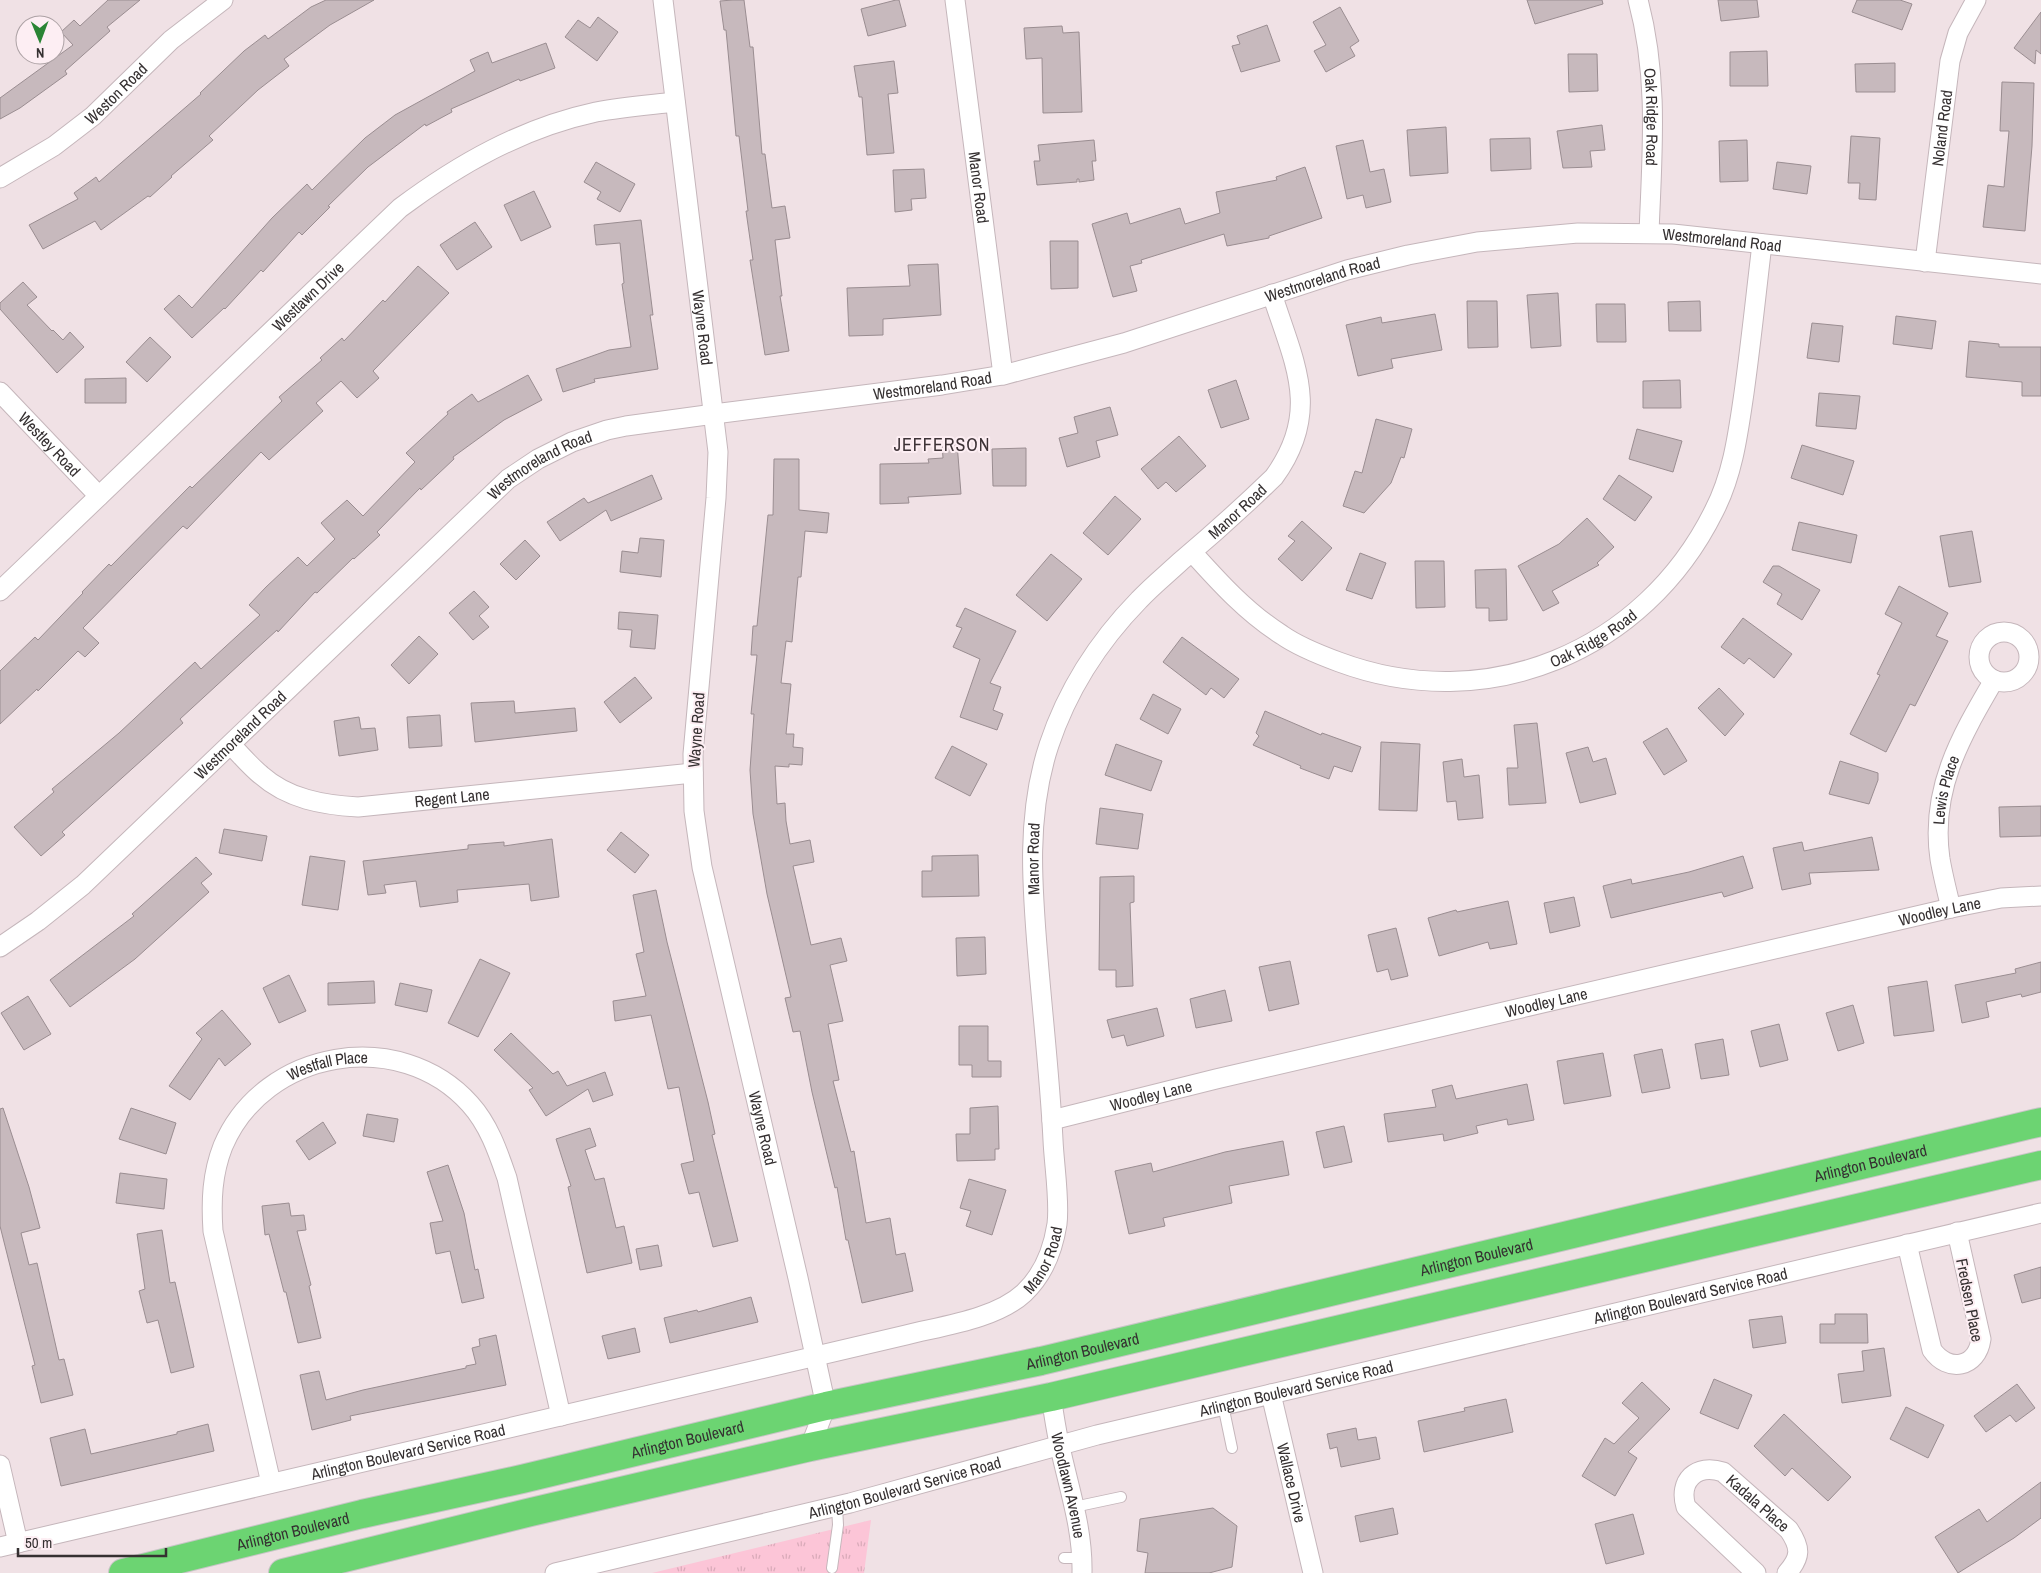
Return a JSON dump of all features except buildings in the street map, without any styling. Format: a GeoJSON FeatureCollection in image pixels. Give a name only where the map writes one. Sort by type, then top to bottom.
{"type":"FeatureCollection","features":[{"type":"Feature","properties":{"kind":"highway","name":"Arlington Boulevard"},"geometry":{"type":"LineString","coordinates":[[123,1573],[362,1514],[522,1479],[826,1406],[1041,1361],[2041,1122]]}},
{"type":"Feature","properties":{"kind":"highway"},"geometry":{"type":"LineString","coordinates":[[283,1573],[531,1512],[810,1447],[1051,1397],[2041,1165]]}},
{"type":"Feature","properties":{"kind":"highway"},"geometry":{"type":"LineString","coordinates":[[1051,1397],[1050,1386],[1058,1374],[1072,1363],[1103,1346]]}},
{"type":"Feature","properties":{"kind":"street","name":"Weston Road"},"geometry":{"type":"LineString","coordinates":[[0,178],[54,146],[93,116],[171,40],[223,0]]}},
{"type":"Feature","properties":{"kind":"street","name":"Wayne Road"},"geometry":{"type":"LineString","coordinates":[[662,0],[718,452],[716,498],[693,773],[694,811],[702,867],[826,1406]]}},
{"type":"Feature","properties":{"kind":"street","name":"Manor Road"},"geometry":{"type":"LineString","coordinates":[[955,0],[1003,375]]}},
{"type":"Feature","properties":{"kind":"street","name":"Oak Ridge Road"},"geometry":{"type":"LineString","coordinates":[[1638,0],[1650,56],[1654,99],[1649,233]]}},
{"type":"Feature","properties":{"kind":"street","name":"Noland Road"},"geometry":{"type":"LineString","coordinates":[[1924,262],[1950,61],[1958,33],[1976,0]]}},
{"type":"Feature","properties":{"kind":"street","name":"Westlawn Drive"},"geometry":{"type":"LineString","coordinates":[[0,591],[400,208],[437,180],[478,156],[520,136],[559,122],[597,112],[675,102]]}},
{"type":"Feature","properties":{"kind":"street","name":"Westmoreland Road"},"geometry":{"type":"LineString","coordinates":[[0,947],[38,921],[83,884],[508,479],[538,459],[572,442],[607,430],[714,414],[849,398],[1003,375],[1124,344],[1347,270],[1477,242],[1578,234],[1649,233],[2041,274]]}},
{"type":"Feature","properties":{"kind":"street","name":"Oak Ridge Road"},"geometry":{"type":"LineString","coordinates":[[1192,552],[1225,589],[1283,636],[1316,653],[1367,672],[1402,680],[1443,683],[1485,680],[1522,673],[1581,650],[1626,621],[1649,601],[1677,571],[1700,539],[1716,509],[1726,484],[1736,448],[1762,244]]}},
{"type":"Feature","properties":{"kind":"street","name":"Manor Road"},"geometry":{"type":"LineString","coordinates":[[815,1357],[978,1317],[1010,1304],[1034,1283],[1054,1244],[1057,1220],[1052,1120],[1033,900],[1031,853],[1038,791],[1048,747],[1064,707],[1083,671],[1109,633],[1139,599],[1274,477],[1287,459],[1296,437],[1301,413],[1300,390],[1292,354],[1272,294]]}},
{"type":"Feature","properties":{"kind":"street","name":"Westley Road"},"geometry":{"type":"LineString","coordinates":[[0,392],[99,496]]}},
{"type":"Feature","properties":{"kind":"street","name":"Lewis Place"},"geometry":{"type":"LineString","coordinates":[[1951,908],[1940,860],[1938,834],[1940,799],[1954,754],[1994,680]]}},
{"type":"Feature","properties":{"kind":"street","name":"Regent Lane"},"geometry":{"type":"LineString","coordinates":[[231,744],[261,775],[280,788],[303,799],[330,805],[358,807],[693,773]]}},
{"type":"Feature","properties":{"kind":"street","name":"Woodley Lane"},"geometry":{"type":"LineString","coordinates":[[1052,1120],[1216,1079],[1951,908],[2001,898],[2041,896]]}},
{"type":"Feature","properties":{"kind":"street","name":"Westfall Place"},"geometry":{"type":"LineString","coordinates":[[271,1483],[213,1231],[211,1201],[213,1183],[224,1145],[238,1120],[256,1099],[268,1088],[294,1071],[324,1061],[350,1057],[377,1057],[394,1060],[419,1069],[441,1081],[460,1095],[470,1104],[484,1123],[495,1143],[507,1178],[562,1416]]}},
{"type":"Feature","properties":{"kind":"street","name":"Arlington Boulevard Service Road"},"geometry":{"type":"LineString","coordinates":[[554,1573],[837,1506],[1097,1434],[2041,1213]]}},
{"type":"Feature","properties":{"kind":"street","name":"Fredsen Place"},"geometry":{"type":"LineString","coordinates":[[1907,1244],[1932,1350],[1937,1358],[1944,1363],[1957,1364],[1969,1361],[1976,1356],[1980,1349],[1981,1339],[1957,1232]]}},
{"type":"Feature","properties":{"kind":"street","name":"Arlington Boulevard Service Road"},"geometry":{"type":"LineString","coordinates":[[9,1545],[815,1357]]}},
{"type":"Feature","properties":{"kind":"street","name":"Wallace Drive"},"geometry":{"type":"LineString","coordinates":[[1271,1394],[1313,1573]]}},
{"type":"Feature","properties":{"kind":"street","name":"Woodlawn Avenue"},"geometry":{"type":"LineString","coordinates":[[1051,1397],[1059,1446],[1074,1507],[1076,1563]]}},
{"type":"Feature","properties":{"kind":"street"},"geometry":{"type":"LineString","coordinates":[[810,1447],[826,1406]]}},
{"type":"Feature","properties":{"kind":"street"},"geometry":{"type":"LineString","coordinates":[[0,1466],[9,1545]]}},
{"type":"Feature","properties":{"kind":"street","name":"Kadala Place"},"geometry":{"type":"LineString","coordinates":[[1756,1573],[1686,1507],[1683,1499],[1684,1490],[1689,1478],[1696,1472],[1705,1469],[1723,1472],[1789,1530],[1797,1542],[1798,1555],[1795,1563],[1787,1573]]}},
{"type":"Feature","properties":{"kind":"lane"},"geometry":{"type":"LineString","coordinates":[[1223,1405],[1232,1448]]}},
{"type":"Feature","properties":{"kind":"lane"},"geometry":{"type":"LineString","coordinates":[[1074,1507],[1121,1497]]}},
{"type":"Feature","properties":{"kind":"lane"},"geometry":{"type":"LineString","coordinates":[[832,1568],[838,1526],[837,1506]]}},
{"type":"Feature","properties":{"kind":"green space"},"geometry":{"type":"Polygon","coordinates":[[[871,1520],[864,1573],[652,1573],[871,1520]]]}},
{"type":"Feature","properties":{"kind":"district","name":"JEFFERSON"},"geometry":{"type":"Point","coordinates":[942,444]}}]}
